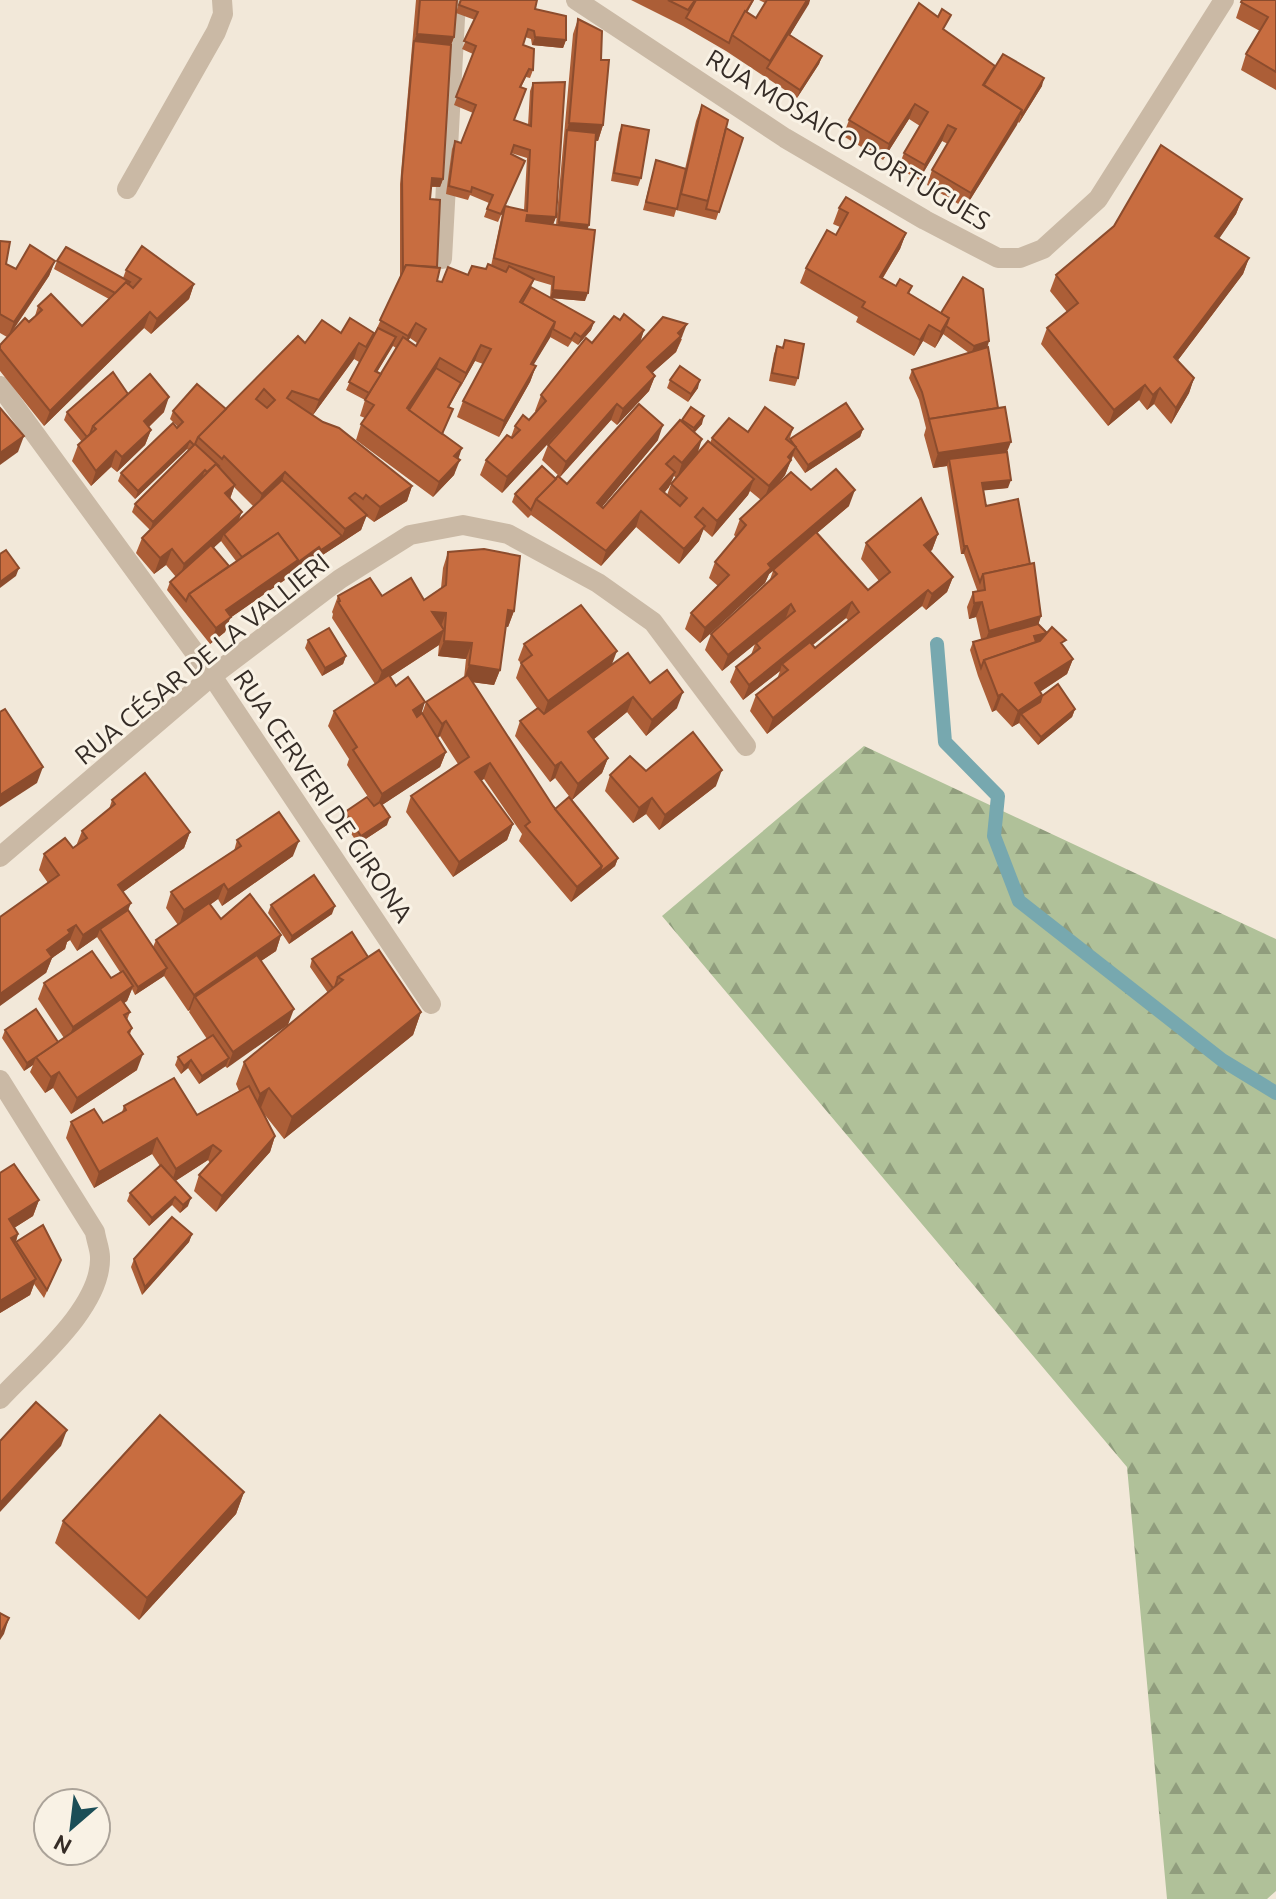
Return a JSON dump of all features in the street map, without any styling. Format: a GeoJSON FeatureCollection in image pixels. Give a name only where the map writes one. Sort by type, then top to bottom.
{"type":"FeatureCollection","features":[{"type":"Feature","properties":{"kind":"street"},"geometry":{"type":"LineString","coordinates":[[127,189],[216,32],[223,14],[222,0]]}},
{"type":"Feature","properties":{"kind":"street"},"geometry":{"type":"LineString","coordinates":[[442,259],[456,0]]}},
{"type":"Feature","properties":{"kind":"street","name":"RUA MOSAICO PORTUGUES"},"geometry":{"type":"LineString","coordinates":[[576,0],[785,138],[998,258],[1020,258],[1043,249],[1098,199],[1224,0]]}},
{"type":"Feature","properties":{"kind":"street","name":"RUA CERVERI DE GIRONA"},"geometry":{"type":"LineString","coordinates":[[0,386],[212,676],[431,1004]]}},
{"type":"Feature","properties":{"kind":"street","name":"RUA CÉSAR DE LA VALLIERI"},"geometry":{"type":"LineString","coordinates":[[0,857],[212,676],[340,579],[410,535],[463,525],[508,534],[521,540],[598,583],[653,622],[746,746]]}},
{"type":"Feature","properties":{"kind":"street"},"geometry":{"type":"LineString","coordinates":[[0,1080],[95,1232],[100,1258],[94,1286],[77,1317],[0,1399]]}},
{"type":"Feature","properties":{"kind":"green space"},"geometry":{"type":"Polygon","coordinates":[[[864,746],[1276,939],[1276,1891],[1267,1899],[1167,1899],[1127,1467],[662,916],[864,746]]]}},
{"type":"Feature","properties":{"kind":"building"},"geometry":{"type":"Polygon","coordinates":[[[420,0],[457,0],[454,37],[417,34],[420,0]]]}},
{"type":"Feature","properties":{"kind":"building"},"geometry":{"type":"Polygon","coordinates":[[[461,0],[537,0],[535,9],[566,16],[566,40],[535,37],[534,31],[528,29],[523,45],[534,49],[533,70],[529,69],[520,87],[526,89],[514,120],[531,126],[533,83],[565,82],[556,217],[527,215],[526,221],[595,230],[588,293],[553,290],[554,277],[494,258],[505,206],[527,211],[530,150],[514,145],[511,154],[525,161],[501,214],[487,209],[493,195],[472,187],[471,192],[449,186],[455,141],[461,143],[476,105],[456,97],[476,46],[464,41],[478,12],[459,5],[461,0]]]}},
{"type":"Feature","properties":{"kind":"building"},"geometry":{"type":"Polygon","coordinates":[[[668,0],[695,0],[688,10],[668,0]]]}},
{"type":"Feature","properties":{"kind":"building"},"geometry":{"type":"Polygon","coordinates":[[[696,0],[753,0],[729,43],[686,18],[696,0]]]}},
{"type":"Feature","properties":{"kind":"building"},"geometry":{"type":"Polygon","coordinates":[[[767,0],[807,0],[770,61],[732,35],[745,11],[756,18],[767,0]]]}},
{"type":"Feature","properties":{"kind":"building"},"geometry":{"type":"Polygon","coordinates":[[[1242,0],[1276,0],[1276,72],[1246,54],[1268,17],[1242,0]]]}},
{"type":"Feature","properties":{"kind":"building"},"geometry":{"type":"Polygon","coordinates":[[[919,3],[938,17],[942,9],[951,15],[943,29],[995,66],[983,85],[1022,110],[971,193],[932,170],[956,129],[948,125],[925,165],[904,153],[928,112],[915,104],[889,144],[849,120],[919,3]]]}},
{"type":"Feature","properties":{"kind":"building"},"geometry":{"type":"Polygon","coordinates":[[[578,19],[602,31],[601,60],[609,60],[603,125],[569,123],[578,19]]]}},
{"type":"Feature","properties":{"kind":"building"},"geometry":{"type":"Polygon","coordinates":[[[788,34],[822,56],[800,90],[767,68],[788,34]]]}},
{"type":"Feature","properties":{"kind":"building"},"geometry":{"type":"Polygon","coordinates":[[[414,41],[451,45],[443,179],[432,178],[430,199],[440,200],[437,267],[406,265],[403,271],[402,176],[414,41]]]}},
{"type":"Feature","properties":{"kind":"building"},"geometry":{"type":"Polygon","coordinates":[[[1003,54],[1044,78],[1022,115],[1022,110],[984,85],[1003,54]]]}},
{"type":"Feature","properties":{"kind":"building"},"geometry":{"type":"Polygon","coordinates":[[[702,105],[728,120],[708,201],[681,194],[702,105]]]}},
{"type":"Feature","properties":{"kind":"building"},"geometry":{"type":"Polygon","coordinates":[[[622,125],[649,130],[641,178],[614,173],[622,125]]]}},
{"type":"Feature","properties":{"kind":"building"},"geometry":{"type":"Polygon","coordinates":[[[726,128],[743,138],[719,212],[706,209],[726,128]]]}},
{"type":"Feature","properties":{"kind":"building"},"geometry":{"type":"Polygon","coordinates":[[[567,130],[596,133],[589,225],[559,222],[567,130]]]}},
{"type":"Feature","properties":{"kind":"building"},"geometry":{"type":"Polygon","coordinates":[[[1161,145],[1242,199],[1215,236],[1249,258],[1174,357],[1194,378],[1176,408],[1160,388],[1153,395],[1145,385],[1114,410],[1047,328],[1078,303],[1056,275],[1114,226],[1161,145]]]}},
{"type":"Feature","properties":{"kind":"building"},"geometry":{"type":"Polygon","coordinates":[[[656,160],[686,169],[677,209],[646,202],[656,160]]]}},
{"type":"Feature","properties":{"kind":"building"},"geometry":{"type":"Polygon","coordinates":[[[846,197],[906,233],[880,277],[896,286],[900,279],[912,286],[908,293],[949,318],[941,332],[929,325],[920,340],[862,307],[865,302],[806,268],[827,230],[836,235],[848,213],[839,208],[846,197]]]}},
{"type":"Feature","properties":{"kind":"building"},"geometry":{"type":"Polygon","coordinates":[[[0,241],[10,242],[6,264],[16,269],[30,245],[55,261],[14,322],[0,314],[0,241]]]}},
{"type":"Feature","properties":{"kind":"building"},"geometry":{"type":"Polygon","coordinates":[[[142,246],[194,284],[157,319],[150,312],[50,411],[0,349],[0,345],[25,318],[29,322],[42,310],[38,306],[51,294],[82,326],[126,282],[133,288],[141,279],[126,270],[142,246]]]}},
{"type":"Feature","properties":{"kind":"building"},"geometry":{"type":"Polygon","coordinates":[[[66,247],[130,282],[115,293],[57,261],[66,247]]]}},
{"type":"Feature","properties":{"kind":"building"},"geometry":{"type":"Polygon","coordinates":[[[488,264],[506,272],[509,266],[534,279],[520,302],[555,322],[531,364],[536,366],[504,421],[463,401],[491,349],[481,345],[466,373],[440,358],[407,408],[462,448],[454,456],[460,460],[439,482],[361,424],[374,405],[365,400],[403,337],[416,346],[426,329],[416,323],[408,336],[380,320],[406,265],[440,268],[437,281],[442,282],[448,267],[468,275],[472,266],[486,269],[488,264]]]}},
{"type":"Feature","properties":{"kind":"building"},"geometry":{"type":"Polygon","coordinates":[[[963,277],[983,289],[989,341],[974,346],[946,326],[949,318],[941,313],[963,277]]]}},
{"type":"Feature","properties":{"kind":"building"},"geometry":{"type":"Polygon","coordinates":[[[531,287],[594,322],[581,337],[575,333],[571,339],[553,329],[555,322],[522,303],[531,287]]]}},
{"type":"Feature","properties":{"kind":"building"},"geometry":{"type":"Polygon","coordinates":[[[624,314],[644,330],[507,477],[486,460],[507,435],[512,438],[520,430],[515,426],[523,415],[529,420],[546,401],[541,395],[586,338],[592,343],[614,316],[620,320],[624,314]]]}},
{"type":"Feature","properties":{"kind":"building"},"geometry":{"type":"Polygon","coordinates":[[[663,317],[687,324],[678,333],[681,336],[647,367],[655,376],[623,409],[617,404],[566,462],[548,445],[663,317]]]}},
{"type":"Feature","properties":{"kind":"building"},"geometry":{"type":"Polygon","coordinates":[[[350,318],[374,333],[366,347],[359,343],[319,400],[292,391],[287,398],[323,422],[339,428],[412,486],[380,507],[366,495],[363,499],[355,493],[349,498],[367,515],[345,529],[285,472],[262,494],[224,456],[222,459],[198,437],[298,336],[305,343],[322,320],[341,333],[350,318]],[[264,389],[256,399],[267,408],[275,400],[264,389]]]}},
{"type":"Feature","properties":{"kind":"building"},"geometry":{"type":"Polygon","coordinates":[[[378,328],[396,337],[375,371],[381,374],[369,393],[349,382],[378,328]]]}},
{"type":"Feature","properties":{"kind":"building"},"geometry":{"type":"Polygon","coordinates":[[[785,340],[804,344],[798,378],[772,373],[777,346],[783,348],[785,340]]]}},
{"type":"Feature","properties":{"kind":"building"},"geometry":{"type":"Polygon","coordinates":[[[988,347],[998,408],[929,419],[912,370],[988,347]]]}},
{"type":"Feature","properties":{"kind":"building"},"geometry":{"type":"Polygon","coordinates":[[[680,366],[700,380],[691,394],[670,380],[680,366]]]}},
{"type":"Feature","properties":{"kind":"building"},"geometry":{"type":"Polygon","coordinates":[[[436,368],[461,383],[448,407],[453,409],[442,434],[409,410],[436,368]]]}},
{"type":"Feature","properties":{"kind":"building"},"geometry":{"type":"Polygon","coordinates":[[[113,372],[128,394],[93,426],[87,437],[67,412],[113,372]]]}},
{"type":"Feature","properties":{"kind":"building"},"geometry":{"type":"Polygon","coordinates":[[[150,374],[169,397],[144,421],[151,430],[122,457],[116,451],[96,471],[78,445],[96,429],[93,426],[150,374]]]}},
{"type":"Feature","properties":{"kind":"building"},"geometry":{"type":"Polygon","coordinates":[[[197,384],[226,409],[195,444],[219,466],[216,464],[207,472],[205,470],[153,522],[135,504],[194,445],[190,441],[138,491],[121,473],[173,423],[177,428],[183,422],[173,411],[197,384]]]}},
{"type":"Feature","properties":{"kind":"building"},"geometry":{"type":"Polygon","coordinates":[[[846,403],[863,429],[808,465],[790,439],[846,403]]]}},
{"type":"Feature","properties":{"kind":"building"},"geometry":{"type":"Polygon","coordinates":[[[639,404],[663,425],[597,503],[603,508],[680,420],[702,439],[682,463],[674,456],[666,464],[675,472],[660,489],[680,506],[687,498],[671,484],[708,441],[754,479],[717,521],[703,508],[695,517],[705,526],[684,549],[641,511],[606,551],[536,499],[558,476],[567,484],[639,404]]]}},
{"type":"Feature","properties":{"kind":"building"},"geometry":{"type":"Polygon","coordinates":[[[691,407],[704,416],[694,428],[682,420],[691,407]]]}},
{"type":"Feature","properties":{"kind":"building"},"geometry":{"type":"Polygon","coordinates":[[[765,407],[793,428],[786,439],[796,447],[788,457],[791,460],[769,486],[712,438],[729,418],[748,432],[765,407]]]}},
{"type":"Feature","properties":{"kind":"building"},"geometry":{"type":"Polygon","coordinates":[[[1005,407],[1011,442],[938,453],[929,419],[1005,407]]]}},
{"type":"Feature","properties":{"kind":"building"},"geometry":{"type":"Polygon","coordinates":[[[0,408],[24,436],[0,453],[0,408]]]}},
{"type":"Feature","properties":{"kind":"building"},"geometry":{"type":"Polygon","coordinates":[[[1007,452],[1011,480],[982,483],[986,506],[1018,499],[1030,564],[983,574],[980,582],[967,546],[964,546],[949,459],[1007,452]]]}},
{"type":"Feature","properties":{"kind":"building"},"geometry":{"type":"Polygon","coordinates":[[[216,464],[235,485],[225,493],[242,512],[184,564],[172,549],[160,558],[142,538],[216,464]]]}},
{"type":"Feature","properties":{"kind":"building"},"geometry":{"type":"Polygon","coordinates":[[[542,466],[556,479],[536,499],[531,510],[515,494],[542,466]]]}},
{"type":"Feature","properties":{"kind":"building"},"geometry":{"type":"Polygon","coordinates":[[[836,469],[855,490],[768,564],[771,568],[705,628],[691,613],[729,575],[715,562],[746,525],[740,519],[791,472],[811,490],[836,469]]]}},
{"type":"Feature","properties":{"kind":"building"},"geometry":{"type":"Polygon","coordinates":[[[282,480],[342,536],[321,550],[319,547],[297,563],[298,560],[278,533],[242,557],[224,534],[282,480]]]}},
{"type":"Feature","properties":{"kind":"building"},"geometry":{"type":"Polygon","coordinates":[[[921,498],[938,534],[924,545],[953,577],[932,594],[928,590],[773,718],[756,695],[788,670],[782,664],[810,642],[815,648],[859,612],[852,602],[749,685],[736,667],[760,648],[756,643],[795,611],[791,604],[728,655],[711,634],[777,574],[773,570],[816,532],[868,590],[890,572],[866,543],[921,498]]]}},
{"type":"Feature","properties":{"kind":"building"},"geometry":{"type":"Polygon","coordinates":[[[278,533],[298,560],[226,610],[231,617],[216,628],[189,594],[278,533]]]}},
{"type":"Feature","properties":{"kind":"building"},"geometry":{"type":"Polygon","coordinates":[[[211,545],[229,566],[189,594],[186,601],[170,582],[211,545]]]}},
{"type":"Feature","properties":{"kind":"building"},"geometry":{"type":"Polygon","coordinates":[[[484,549],[520,556],[514,611],[508,610],[500,670],[469,665],[472,643],[444,641],[446,613],[432,612],[444,630],[382,671],[338,602],[338,596],[370,578],[382,596],[411,578],[424,600],[446,585],[448,552],[484,549]]]}},
{"type":"Feature","properties":{"kind":"building"},"geometry":{"type":"Polygon","coordinates":[[[6,550],[19,568],[0,582],[0,554],[6,550]]]}},
{"type":"Feature","properties":{"kind":"building"},"geometry":{"type":"Polygon","coordinates":[[[1034,563],[1041,616],[989,631],[982,602],[974,603],[973,592],[985,590],[983,574],[1034,563]]]}},
{"type":"Feature","properties":{"kind":"building"},"geometry":{"type":"Polygon","coordinates":[[[581,605],[617,651],[548,701],[521,663],[532,655],[524,644],[581,605]]]}},
{"type":"Feature","properties":{"kind":"building"},"geometry":{"type":"Polygon","coordinates":[[[1038,624],[1047,633],[1034,636],[1036,642],[984,660],[981,668],[973,642],[1038,624]]]}},
{"type":"Feature","properties":{"kind":"building"},"geometry":{"type":"Polygon","coordinates":[[[1052,627],[1066,640],[1061,643],[1073,659],[1035,683],[1042,695],[1018,711],[1002,694],[998,696],[984,660],[1040,641],[1052,627]]]}},
{"type":"Feature","properties":{"kind":"building"},"geometry":{"type":"Polygon","coordinates":[[[329,628],[346,656],[325,668],[308,640],[329,628]]]}},
{"type":"Feature","properties":{"kind":"building"},"geometry":{"type":"Polygon","coordinates":[[[628,653],[650,683],[667,670],[683,692],[652,720],[633,697],[588,732],[608,758],[578,784],[561,762],[555,766],[520,721],[538,708],[544,714],[628,653]]]}},
{"type":"Feature","properties":{"kind":"building"},"geometry":{"type":"Polygon","coordinates":[[[389,675],[396,686],[408,677],[425,702],[413,710],[417,717],[422,713],[446,752],[382,794],[353,750],[357,747],[334,711],[389,675]]]}},
{"type":"Feature","properties":{"kind":"building"},"geometry":{"type":"Polygon","coordinates":[[[468,675],[553,806],[602,866],[577,887],[525,826],[530,822],[490,763],[475,772],[513,824],[459,862],[411,796],[469,757],[446,721],[442,724],[426,702],[468,675]]]}},
{"type":"Feature","properties":{"kind":"building"},"geometry":{"type":"Polygon","coordinates":[[[1058,684],[1075,709],[1041,737],[1021,714],[1040,702],[1042,696],[1058,684]]]}},
{"type":"Feature","properties":{"kind":"building"},"geometry":{"type":"Polygon","coordinates":[[[5,709],[43,767],[0,795],[0,712],[5,709]]]}},
{"type":"Feature","properties":{"kind":"building"},"geometry":{"type":"Polygon","coordinates":[[[693,732],[722,770],[665,815],[652,798],[639,808],[610,775],[630,756],[646,771],[693,732]]]}},
{"type":"Feature","properties":{"kind":"building"},"geometry":{"type":"Polygon","coordinates":[[[145,773],[190,832],[118,885],[131,903],[83,935],[76,925],[68,930],[70,933],[47,950],[52,957],[0,994],[0,917],[59,875],[44,854],[65,838],[73,848],[87,838],[82,831],[115,804],[112,800],[145,773]]]}},
{"type":"Feature","properties":{"kind":"building"},"geometry":{"type":"Polygon","coordinates":[[[367,797],[374,806],[380,802],[390,817],[361,836],[345,812],[367,797]]]}},
{"type":"Feature","properties":{"kind":"building"},"geometry":{"type":"Polygon","coordinates":[[[569,797],[618,858],[599,873],[602,866],[555,809],[569,797]]]}},
{"type":"Feature","properties":{"kind":"building"},"geometry":{"type":"Polygon","coordinates":[[[279,812],[299,841],[228,890],[224,884],[184,910],[171,892],[241,846],[237,840],[279,812]]]}},
{"type":"Feature","properties":{"kind":"building"},"geometry":{"type":"Polygon","coordinates":[[[314,875],[335,906],[292,936],[271,905],[314,875]]]}},
{"type":"Feature","properties":{"kind":"building"},"geometry":{"type":"Polygon","coordinates":[[[250,894],[281,935],[194,995],[156,940],[209,903],[221,919],[250,894]]]}},
{"type":"Feature","properties":{"kind":"building"},"geometry":{"type":"Polygon","coordinates":[[[128,910],[167,968],[138,987],[100,929],[128,910]]]}},
{"type":"Feature","properties":{"kind":"building"},"geometry":{"type":"Polygon","coordinates":[[[352,932],[368,957],[338,977],[333,988],[312,959],[352,932]]]}},
{"type":"Feature","properties":{"kind":"building"},"geometry":{"type":"Polygon","coordinates":[[[379,950],[421,1012],[292,1117],[269,1088],[260,1094],[244,1062],[343,980],[338,977],[379,950]]]}},
{"type":"Feature","properties":{"kind":"building"},"geometry":{"type":"Polygon","coordinates":[[[92,951],[111,978],[123,971],[133,986],[73,1027],[44,983],[92,951]]]}},
{"type":"Feature","properties":{"kind":"building"},"geometry":{"type":"Polygon","coordinates":[[[257,955],[294,1009],[233,1052],[195,997],[257,955]]]}},
{"type":"Feature","properties":{"kind":"building"},"geometry":{"type":"Polygon","coordinates":[[[121,999],[130,1012],[124,1015],[132,1028],[128,1032],[143,1054],[77,1098],[59,1072],[51,1077],[36,1057],[121,999]]]}},
{"type":"Feature","properties":{"kind":"building"},"geometry":{"type":"Polygon","coordinates":[[[36,1009],[58,1042],[27,1063],[5,1030],[36,1009]]]}},
{"type":"Feature","properties":{"kind":"building"},"geometry":{"type":"Polygon","coordinates":[[[213,1035],[229,1058],[202,1076],[191,1060],[184,1066],[178,1057],[213,1035]]]}},
{"type":"Feature","properties":{"kind":"building"},"geometry":{"type":"Polygon","coordinates":[[[174,1078],[197,1115],[249,1086],[275,1136],[222,1196],[199,1175],[221,1151],[213,1145],[176,1169],[157,1138],[99,1172],[71,1122],[94,1109],[103,1123],[126,1110],[124,1106],[174,1078]]]}},
{"type":"Feature","properties":{"kind":"building"},"geometry":{"type":"Polygon","coordinates":[[[14,1164],[39,1200],[9,1219],[18,1234],[11,1238],[36,1279],[0,1301],[0,1173],[14,1164]]]}},
{"type":"Feature","properties":{"kind":"building"},"geometry":{"type":"Polygon","coordinates":[[[161,1165],[191,1198],[183,1205],[175,1197],[152,1218],[130,1193],[161,1165]]]}},
{"type":"Feature","properties":{"kind":"building"},"geometry":{"type":"Polygon","coordinates":[[[172,1217],[192,1234],[145,1287],[134,1259],[172,1217]]]}},
{"type":"Feature","properties":{"kind":"building"},"geometry":{"type":"Polygon","coordinates":[[[43,1225],[61,1260],[47,1290],[16,1242],[43,1225]]]}},
{"type":"Feature","properties":{"kind":"building"},"geometry":{"type":"Polygon","coordinates":[[[36,1402],[67,1430],[0,1503],[0,1441],[36,1402]]]}},
{"type":"Feature","properties":{"kind":"building"},"geometry":{"type":"Polygon","coordinates":[[[160,1415],[244,1492],[147,1598],[63,1521],[160,1415]]]}},
{"type":"Feature","properties":{"kind":"building"},"geometry":{"type":"Polygon","coordinates":[[[0,1613],[9,1618],[0,1635],[0,1613]]]}},
{"type":"Feature","properties":{"kind":"waterway"},"geometry":{"type":"LineString","coordinates":[[937,644],[945,742],[998,796],[994,836],[1019,901],[1222,1060],[1276,1093]]}}]}
